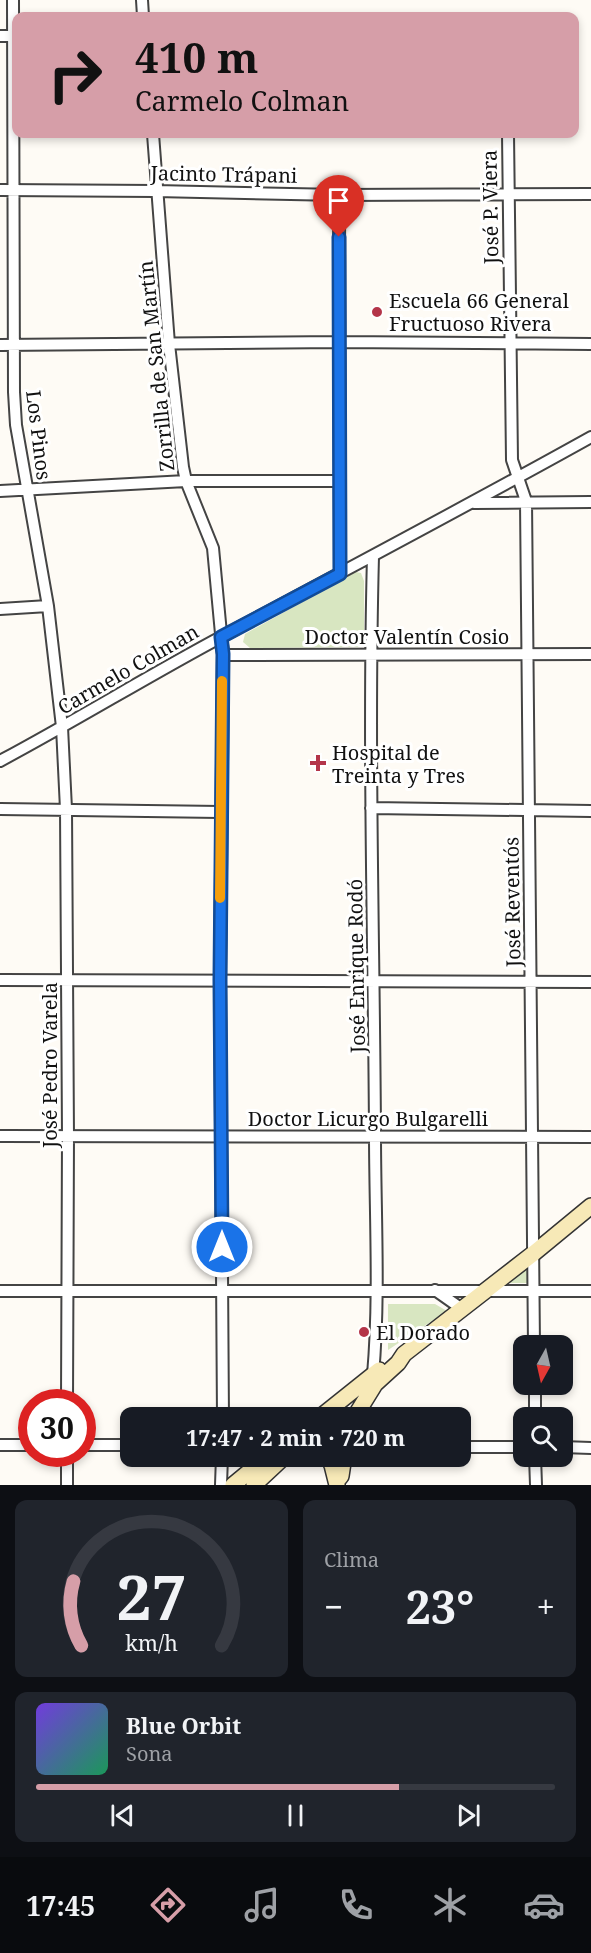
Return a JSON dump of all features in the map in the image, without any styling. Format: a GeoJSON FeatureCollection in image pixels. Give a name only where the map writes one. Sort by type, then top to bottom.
{"type":"FeatureCollection","features":[{"type":"Feature","properties":{"kind":"street","name":"Los Pinos"},"geometry":{"type":"LineString","coordinates":[[14,138],[14,392],[16,425],[48,606],[62,727]]}},
{"type":"Feature","properties":{"kind":"street","name":"Zorrilla de San Martín"},"geometry":{"type":"LineString","coordinates":[[153,138],[169,344],[186,481],[213,548],[223,654],[220,812],[223,1407]]}},
{"type":"Feature","properties":{"kind":"street","name":"José P. Viera"},"geometry":{"type":"LineString","coordinates":[[508,138],[512,460]]}},
{"type":"Feature","properties":{"kind":"street","name":"Jacinto Trápani"},"geometry":{"type":"LineString","coordinates":[[0,190],[339,195],[591,194]]}},
{"type":"Feature","properties":{"kind":"street"},"geometry":{"type":"LineString","coordinates":[[339,195],[340,574]]}},
{"type":"Feature","properties":{"kind":"street"},"geometry":{"type":"LineString","coordinates":[[0,345],[339,342],[591,344]]}},
{"type":"Feature","properties":{"kind":"street","name":"Carmelo Colman"},"geometry":{"type":"LineString","coordinates":[[0,761],[221,637],[519,478],[591,437]]}},
{"type":"Feature","properties":{"kind":"street","name":"José Reventós"},"geometry":{"type":"LineString","coordinates":[[512,460],[526,501],[534,1335]]}},
{"type":"Feature","properties":{"kind":"street"},"geometry":{"type":"LineString","coordinates":[[0,491],[186,481],[339,481]]}},
{"type":"Feature","properties":{"kind":"street"},"geometry":{"type":"LineString","coordinates":[[471,503],[591,502]]}},
{"type":"Feature","properties":{"kind":"street","name":"José Enrique Rodó"},"geometry":{"type":"LineString","coordinates":[[373,556],[370,655],[375,980],[376,1290],[373,1375]]}},
{"type":"Feature","properties":{"kind":"street"},"geometry":{"type":"LineString","coordinates":[[0,609],[48,606]]}},
{"type":"Feature","properties":{"kind":"street","name":"Doctor Valentín Cosio"},"geometry":{"type":"LineString","coordinates":[[223,654],[591,654]]}},
{"type":"Feature","properties":{"kind":"street","name":"José Pedro Varela"},"geometry":{"type":"LineString","coordinates":[[62,727],[66,809],[67,1389]]}},
{"type":"Feature","properties":{"kind":"street"},"geometry":{"type":"LineString","coordinates":[[371,808],[591,811]]}},
{"type":"Feature","properties":{"kind":"street"},"geometry":{"type":"LineString","coordinates":[[0,809],[220,812]]}},
{"type":"Feature","properties":{"kind":"street"},"geometry":{"type":"LineString","coordinates":[[0,980],[591,982]]}},
{"type":"Feature","properties":{"kind":"street","name":"Doctor Licurgo Bulgarelli"},"geometry":{"type":"LineString","coordinates":[[0,1136],[591,1137]]}},
{"type":"Feature","properties":{"kind":"street"},"geometry":{"type":"LineString","coordinates":[[333,1407],[534,1253],[591,1206]]}},
{"type":"Feature","properties":{"kind":"street"},"geometry":{"type":"LineString","coordinates":[[435,1290],[462,1309]]}},
{"type":"Feature","properties":{"kind":"street"},"geometry":{"type":"LineString","coordinates":[[0,1291],[591,1291]]}},
{"type":"Feature","properties":{"kind":"street"},"geometry":{"type":"LineString","coordinates":[[361,1407],[375,1384],[398,1363],[404,1354]]}},
{"type":"Feature","properties":{"kind":"street"},"geometry":{"type":"LineString","coordinates":[[96,1444],[120,1444]]}},
{"type":"Feature","properties":{"kind":"street"},"geometry":{"type":"LineString","coordinates":[[0,1445],[18,1445]]}},
{"type":"Feature","properties":{"kind":"street"},"geometry":{"type":"LineString","coordinates":[[471,1447],[513,1447]]}},
{"type":"Feature","properties":{"kind":"street"},"geometry":{"type":"LineString","coordinates":[[573,1447],[591,1448]]}},
{"type":"Feature","properties":{"kind":"street"},"geometry":{"type":"LineString","coordinates":[[67,1467],[68,1485]]}},
{"type":"Feature","properties":{"kind":"street"},"geometry":{"type":"LineString","coordinates":[[221,1485],[222,1467]]}},
{"type":"Feature","properties":{"kind":"street"},"geometry":{"type":"LineString","coordinates":[[233,1485],[255,1467]]}},
{"type":"Feature","properties":{"kind":"street"},"geometry":{"type":"LineString","coordinates":[[254,1485],[273,1467]]}},
{"type":"Feature","properties":{"kind":"street"},"geometry":{"type":"LineString","coordinates":[[333,1467],[337,1483]]}},
{"type":"Feature","properties":{"kind":"street"},"geometry":{"type":"LineString","coordinates":[[337,1483],[342,1467]]}},
{"type":"Feature","properties":{"kind":"street"},"geometry":{"type":"LineString","coordinates":[[535,1467],[536,1485]]}},
{"type":"Feature","properties":{"kind":"green space"},"geometry":{"type":"Polygon","coordinates":[[[356,572],[361,573],[364,581],[364,644],[360,647],[250,648],[243,642],[245,634],[356,572]]]}},
{"type":"Feature","properties":{"kind":"green space"},"geometry":{"type":"Polygon","coordinates":[[[526,1267],[527,1283],[508,1283],[526,1267]]]}},
{"type":"Feature","properties":{"kind":"green space"},"geometry":{"type":"Polygon","coordinates":[[[388,1304],[435,1304],[447,1311],[388,1350],[388,1304]]]}},
{"type":"Feature","properties":{"kind":"slow traffic"},"geometry":{"type":"LineString","coordinates":[[220,898],[222,681]]}},
{"type":"Feature","properties":{"kind":"place","name":"Escuela 66 General Fructuoso Rivera"},"geometry":{"type":"Point","coordinates":[377,312]}},
{"type":"Feature","properties":{"kind":"place","name":"Hospital de Treinta y Tres"},"geometry":{"type":"Point","coordinates":[318,763]}},
{"type":"Feature","properties":{"kind":"place","name":"El Dorado"},"geometry":{"type":"Point","coordinates":[364,1332]}},
{"type":"Feature","properties":{"kind":"route"},"geometry":{"type":"LineString","coordinates":[[222,1247],[220,812],[223,654],[221,637],[340,574],[339,237]]}}]}
